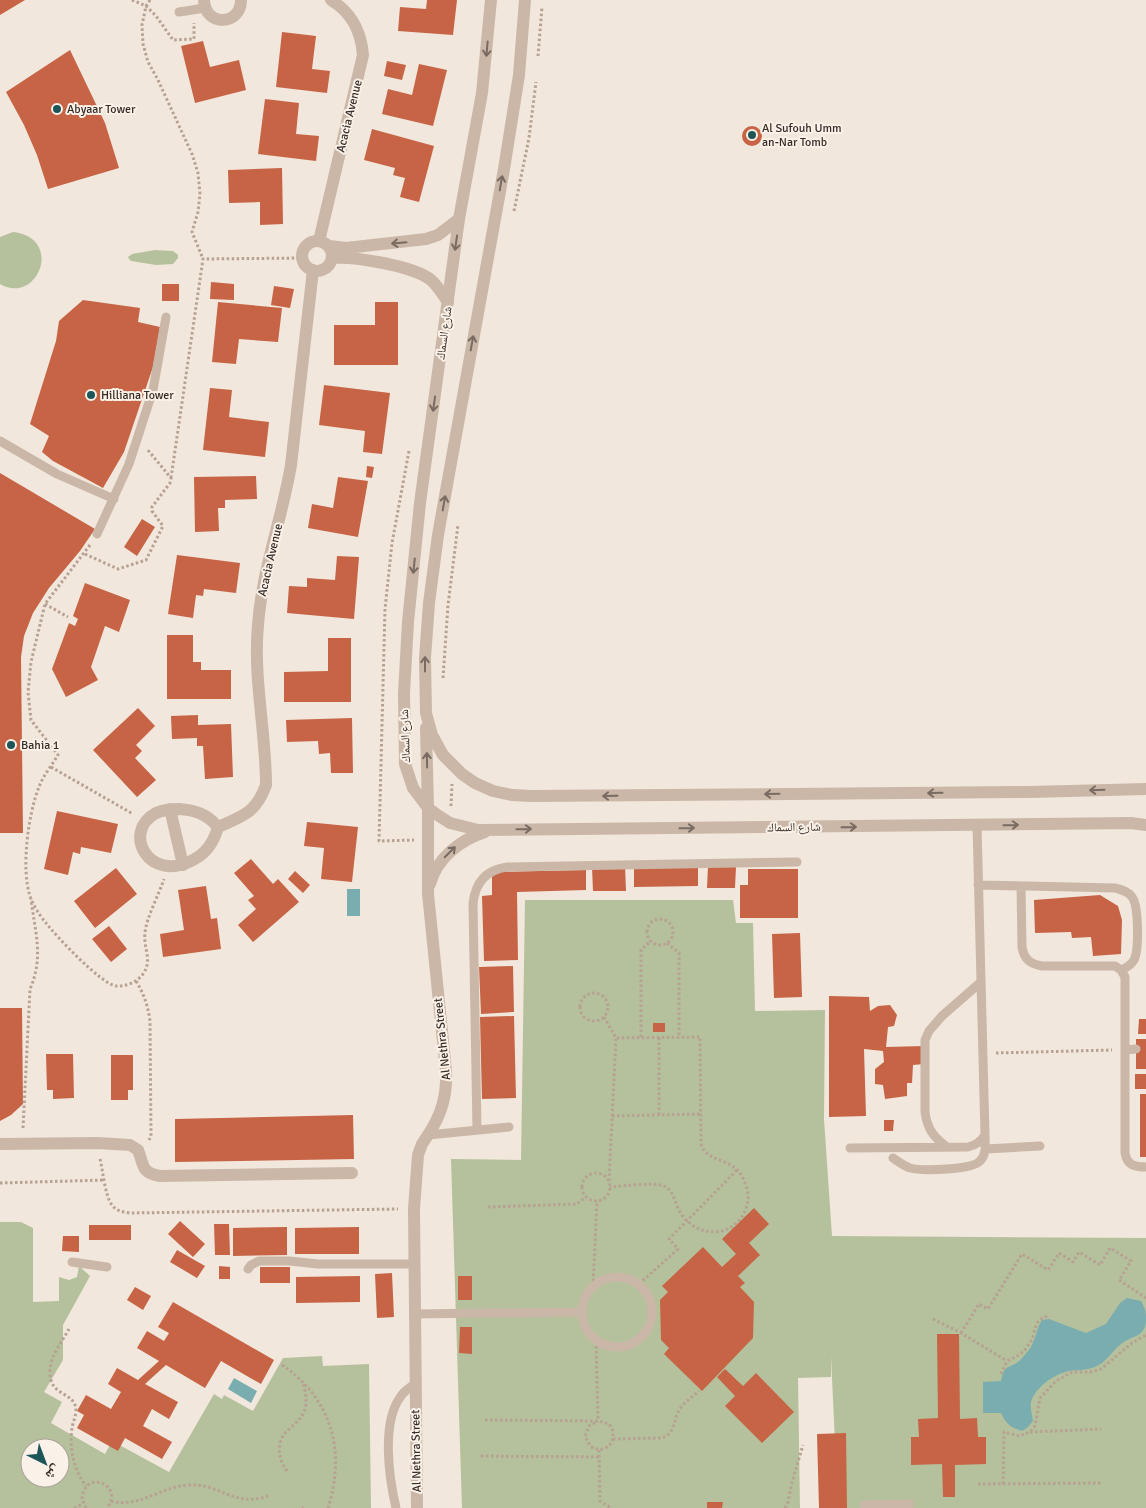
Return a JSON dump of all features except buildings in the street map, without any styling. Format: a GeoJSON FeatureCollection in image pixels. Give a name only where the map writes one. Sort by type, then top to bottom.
{"type":"FeatureCollection","features":[{"type":"Feature","properties":{"kind":"street"},"geometry":{"type":"LineString","coordinates":[[204,4],[212,18],[224,20],[235,15],[239,10],[241,0]]}},
{"type":"Feature","properties":{"kind":"street","name":"Acacia Avenue"},"geometry":{"type":"LineString","coordinates":[[326,248],[363,55],[357,28],[350,16],[332,0]]}},
{"type":"Feature","properties":{"kind":"street","name":"شارع السماك"},"geometry":{"type":"LineString","coordinates":[[491,0],[482,93],[459,219],[420,503],[408,622],[404,693],[405,764],[413,788],[428,808],[450,823],[478,830],[1131,823],[1146,825]]}},
{"type":"Feature","properties":{"kind":"street","name":"شارع السماك"},"geometry":{"type":"LineString","coordinates":[[525,0],[519,74],[504,169],[438,535],[429,604],[425,658],[426,713],[432,735],[443,755],[474,783],[493,791],[531,796],[1030,792],[1143,788]]}},
{"type":"Feature","properties":{"kind":"street"},"geometry":{"type":"LineString","coordinates":[[326,248],[346,248],[426,239],[438,235],[459,219]]}},
{"type":"Feature","properties":{"kind":"street"},"geometry":{"type":"LineString","coordinates":[[326,248],[330,264],[320,270],[313,270],[306,266],[302,258],[305,247],[311,242],[354,258],[407,268],[420,273],[432,281],[448,302]]}},
{"type":"Feature","properties":{"kind":"street","name":"Acacia Avenue"},"geometry":{"type":"LineString","coordinates":[[218,827],[252,810],[261,798],[266,785],[256,653],[258,627],[264,577],[286,494],[291,465],[313,270]]}},
{"type":"Feature","properties":{"kind":"street","name":"Al Nethra Street"},"geometry":{"type":"LineString","coordinates":[[417,1508],[413,1264],[414,1209],[418,1156],[422,1144],[436,1124],[443,1107],[447,1089],[428,894],[426,713]]}},
{"type":"Feature","properties":{"kind":"street"},"geometry":{"type":"LineString","coordinates":[[170,809],[184,865]]}},
{"type":"Feature","properties":{"kind":"street"},"geometry":{"type":"LineString","coordinates":[[170,809],[197,811],[212,820],[218,827],[212,844],[206,851],[184,865],[169,867],[154,863],[144,851],[141,836],[147,822],[157,813],[170,809]]}},
{"type":"Feature","properties":{"kind":"street"},"geometry":{"type":"LineString","coordinates":[[428,894],[431,881],[445,857],[455,847],[472,836],[492,830]]}},
{"type":"Feature","properties":{"kind":"street"},"geometry":{"type":"LineString","coordinates":[[0,1144],[97,1143],[130,1145],[138,1150],[145,1170],[152,1175],[160,1176],[352,1173]]}},
{"type":"Feature","properties":{"kind":"lane"},"geometry":{"type":"LineString","coordinates":[[179,12],[204,4]]}},
{"type":"Feature","properties":{"kind":"lane"},"geometry":{"type":"LineString","coordinates":[[97,534],[129,464],[138,438],[153,390],[166,317]]}},
{"type":"Feature","properties":{"kind":"lane"},"geometry":{"type":"LineString","coordinates":[[0,441],[57,474],[114,499]]}},
{"type":"Feature","properties":{"kind":"lane"},"geometry":{"type":"LineString","coordinates":[[893,1158],[908,1167],[917,1169],[969,1167],[980,1161],[986,1149],[977,825]]}},
{"type":"Feature","properties":{"kind":"lane"},"geometry":{"type":"LineString","coordinates":[[477,1130],[473,904],[474,892],[486,874],[496,868],[507,867],[797,862]]}},
{"type":"Feature","properties":{"kind":"lane"},"geometry":{"type":"LineString","coordinates":[[978,885],[1115,888],[1124,890],[1136,904],[1136,953],[1134,961],[1121,970]]}},
{"type":"Feature","properties":{"kind":"lane"},"geometry":{"type":"LineString","coordinates":[[1021,886],[1022,947],[1023,954],[1028,961],[1034,965],[1042,966],[1115,966],[1121,970],[1125,977],[1126,1160],[1132,1166],[1146,1167]]}},
{"type":"Feature","properties":{"kind":"lane"},"geometry":{"type":"LineString","coordinates":[[947,1147],[938,1141],[926,1123],[924,1112],[925,1040],[934,1023],[981,982]]}},
{"type":"Feature","properties":{"kind":"lane"},"geometry":{"type":"LineString","coordinates":[[1125,1050],[1136,1050]]}},
{"type":"Feature","properties":{"kind":"lane"},"geometry":{"type":"LineString","coordinates":[[428,1135],[509,1127]]}},
{"type":"Feature","properties":{"kind":"lane"},"geometry":{"type":"LineString","coordinates":[[850,1148],[975,1146],[985,1134]]}},
{"type":"Feature","properties":{"kind":"lane"},"geometry":{"type":"LineString","coordinates":[[986,1149],[1040,1146]]}},
{"type":"Feature","properties":{"kind":"lane"},"geometry":{"type":"LineString","coordinates":[[248,1269],[259,1261],[289,1261],[318,1264],[413,1264]]}},
{"type":"Feature","properties":{"kind":"lane"},"geometry":{"type":"LineString","coordinates":[[72,1262],[107,1267]]}},
{"type":"Feature","properties":{"kind":"lane"},"geometry":{"type":"LineString","coordinates":[[621,1277],[631,1279],[639,1284],[651,1300],[653,1310],[652,1320],[642,1337],[625,1347],[615,1348],[596,1341],[586,1328],[582,1312],[583,1303],[593,1286],[602,1280],[621,1277]]}},
{"type":"Feature","properties":{"kind":"lane"},"geometry":{"type":"LineString","coordinates":[[414,1314],[582,1312]]}},
{"type":"Feature","properties":{"kind":"lane"},"geometry":{"type":"LineString","coordinates":[[396,1508],[388,1451],[392,1411],[401,1395],[416,1383]]}},
{"type":"Feature","properties":{"kind":"lane"},"geometry":{"type":"LineString","coordinates":[[864,1505],[910,1504]]}},
{"type":"Feature","properties":{"kind":"path"},"geometry":{"type":"LineString","coordinates":[[132,0],[146,6]]}},
{"type":"Feature","properties":{"kind":"path"},"geometry":{"type":"LineString","coordinates":[[85,554],[118,569],[146,560],[163,526],[152,511],[152,507],[170,483],[203,259],[192,232],[198,212],[200,194],[198,173],[192,154],[148,62],[143,44],[142,25],[146,6],[150,0]]}},
{"type":"Feature","properties":{"kind":"path"},"geometry":{"type":"LineString","coordinates":[[538,66],[543,0]]}},
{"type":"Feature","properties":{"kind":"path"},"geometry":{"type":"LineString","coordinates":[[513,216],[528,138],[536,76]]}},
{"type":"Feature","properties":{"kind":"path"},"geometry":{"type":"LineString","coordinates":[[203,259],[302,258]]}},
{"type":"Feature","properties":{"kind":"path"},"geometry":{"type":"LineString","coordinates":[[138,438],[171,478]]}},
{"type":"Feature","properties":{"kind":"path"},"geometry":{"type":"LineString","coordinates":[[443,684],[448,605],[459,517]]}},
{"type":"Feature","properties":{"kind":"path"},"geometry":{"type":"LineString","coordinates":[[22,1144],[30,989],[39,957],[25,862],[32,807],[39,785],[58,755],[31,720],[28,692],[31,662],[45,604],[85,554],[97,534]]}},
{"type":"Feature","properties":{"kind":"path"},"geometry":{"type":"LineString","coordinates":[[45,604],[68,617]]}},
{"type":"Feature","properties":{"kind":"path"},"geometry":{"type":"LineString","coordinates":[[51,767],[147,822]]}},
{"type":"Feature","properties":{"kind":"path"},"geometry":{"type":"LineString","coordinates":[[450,823],[452,780],[462,774]]}},
{"type":"Feature","properties":{"kind":"path"},"geometry":{"type":"LineString","coordinates":[[30,896],[45,922],[80,958],[107,982],[116,986],[127,985],[136,981],[144,973],[148,963],[145,931],[169,867]]}},
{"type":"Feature","properties":{"kind":"path"},"geometry":{"type":"LineString","coordinates":[[664,920],[672,928],[671,939],[667,943],[656,944],[651,941],[648,936],[650,925],[653,921],[664,920]]}},
{"type":"Feature","properties":{"kind":"path"},"geometry":{"type":"LineString","coordinates":[[641,1038],[641,950],[651,941]]}},
{"type":"Feature","properties":{"kind":"path"},"geometry":{"type":"LineString","coordinates":[[667,943],[679,953],[679,1037]]}},
{"type":"Feature","properties":{"kind":"path"},"geometry":{"type":"LineString","coordinates":[[136,981],[144,993],[150,1021],[151,1136],[145,1147],[138,1150]]}},
{"type":"Feature","properties":{"kind":"path"},"geometry":{"type":"LineString","coordinates":[[595,993],[606,999],[608,1011],[604,1017],[593,1021],[582,1015],[580,1003],[584,997],[595,993]]}},
{"type":"Feature","properties":{"kind":"path"},"geometry":{"type":"LineString","coordinates":[[604,1017],[616,1038],[608,1181]]}},
{"type":"Feature","properties":{"kind":"path"},"geometry":{"type":"LineString","coordinates":[[659,1037],[659,1115]]}},
{"type":"Feature","properties":{"kind":"path"},"geometry":{"type":"LineString","coordinates":[[610,1187],[663,1186],[672,1192],[678,1208],[687,1222],[696,1228],[716,1232],[726,1230],[742,1217],[748,1198],[744,1178],[726,1161],[710,1157],[701,1144],[700,1037],[616,1038]]}},
{"type":"Feature","properties":{"kind":"path"},"geometry":{"type":"LineString","coordinates":[[983,1053],[1125,1050]]}},
{"type":"Feature","properties":{"kind":"path"},"geometry":{"type":"LineString","coordinates":[[612,1116],[701,1114]]}},
{"type":"Feature","properties":{"kind":"path"},"geometry":{"type":"LineString","coordinates":[[97,1143],[108,1196],[112,1205],[120,1211],[130,1213],[414,1209]]}},
{"type":"Feature","properties":{"kind":"path"},"geometry":{"type":"LineString","coordinates":[[639,1284],[678,1249],[670,1239],[737,1170]]}},
{"type":"Feature","properties":{"kind":"path"},"geometry":{"type":"LineString","coordinates":[[600,1174],[605,1176],[610,1187],[606,1196],[597,1201],[586,1197],[582,1186],[584,1180],[588,1176],[600,1174]]}},
{"type":"Feature","properties":{"kind":"path"},"geometry":{"type":"LineString","coordinates":[[0,1182],[105,1180]]}},
{"type":"Feature","properties":{"kind":"path"},"geometry":{"type":"LineString","coordinates":[[488,1207],[577,1204],[586,1197]]}},
{"type":"Feature","properties":{"kind":"path"},"geometry":{"type":"LineString","coordinates":[[593,1286],[597,1201]]}},
{"type":"Feature","properties":{"kind":"path"},"geometry":{"type":"LineString","coordinates":[[961,1333],[979,1304],[988,1309],[1022,1254],[1048,1270],[1059,1253],[1073,1262],[1079,1252],[1100,1265],[1110,1248],[1131,1261],[1119,1280],[1146,1298]]}},
{"type":"Feature","properties":{"kind":"path"},"geometry":{"type":"LineString","coordinates":[[1001,1374],[1007,1361],[1024,1351],[1030,1343],[1038,1321],[1042,1317],[1048,1316]]}},
{"type":"Feature","properties":{"kind":"path"},"geometry":{"type":"LineString","coordinates":[[932,1319],[961,1333],[1007,1361]]}},
{"type":"Feature","properties":{"kind":"path"},"geometry":{"type":"LineString","coordinates":[[70,1330],[52,1359],[50,1377],[53,1386],[67,1396],[73,1402],[76,1409],[72,1431],[73,1453],[79,1477],[86,1486]]}},
{"type":"Feature","properties":{"kind":"path"},"geometry":{"type":"LineString","coordinates":[[1030,1432],[1035,1426],[1040,1398],[1056,1381],[1072,1372],[1090,1372],[1101,1369],[1132,1343],[1146,1335]]}},
{"type":"Feature","properties":{"kind":"path"},"geometry":{"type":"LineString","coordinates":[[596,1341],[598,1421]]}},
{"type":"Feature","properties":{"kind":"path"},"geometry":{"type":"LineString","coordinates":[[282,1365],[296,1374],[314,1395],[326,1415],[333,1436],[336,1472],[334,1490],[328,1508]]}},
{"type":"Feature","properties":{"kind":"path"},"geometry":{"type":"LineString","coordinates":[[286,1471],[281,1464],[279,1446],[282,1438],[298,1421],[306,1406],[305,1389],[302,1381]]}},
{"type":"Feature","properties":{"kind":"path"},"geometry":{"type":"LineString","coordinates":[[613,1439],[661,1438],[668,1435],[672,1430],[681,1407],[699,1391]]}},
{"type":"Feature","properties":{"kind":"path"},"geometry":{"type":"LineString","coordinates":[[485,1420],[598,1421],[609,1424],[612,1428],[613,1439],[608,1447],[600,1450],[590,1446],[585,1436],[589,1426],[598,1421]]}},
{"type":"Feature","properties":{"kind":"path"},"geometry":{"type":"LineString","coordinates":[[1004,1484],[1004,1432],[1019,1436],[1030,1432],[1101,1429]]}},
{"type":"Feature","properties":{"kind":"path"},"geometry":{"type":"LineString","coordinates":[[785,1508],[804,1445]]}},
{"type":"Feature","properties":{"kind":"path"},"geometry":{"type":"LineString","coordinates":[[600,1450],[600,1501],[610,1508]]}},
{"type":"Feature","properties":{"kind":"path"},"geometry":{"type":"LineString","coordinates":[[482,1456],[600,1457]]}},
{"type":"Feature","properties":{"kind":"path"},"geometry":{"type":"LineString","coordinates":[[86,1508],[83,1504],[82,1494],[86,1486],[97,1482],[106,1486],[111,1494],[111,1501],[107,1508]]}},
{"type":"Feature","properties":{"kind":"path"},"geometry":{"type":"LineString","coordinates":[[978,1484],[1103,1483]]}},
{"type":"Feature","properties":{"kind":"path"},"geometry":{"type":"LineString","coordinates":[[111,1501],[117,1504],[132,1506],[143,1503],[176,1487],[189,1485],[207,1487],[225,1497],[241,1502],[260,1501],[268,1496]]}},
{"type":"Feature","properties":{"kind":"path"},"geometry":{"type":"LineString","coordinates":[[74,1508],[83,1504]]}},
{"type":"Feature","properties":{"kind":"green space"},"geometry":{"type":"Polygon","coordinates":[[[13,232],[29,237],[38,246],[41,257],[40,269],[34,279],[25,286],[13,288],[0,284],[0,237],[13,232]]]}},
{"type":"Feature","properties":{"kind":"green space"},"geometry":{"type":"Polygon","coordinates":[[[155,250],[173,251],[178,255],[178,258],[173,264],[156,265],[131,261],[128,257],[132,254],[155,250]]]}},
{"type":"Feature","properties":{"kind":"green space"},"geometry":{"type":"Polygon","coordinates":[[[525,900],[733,900],[736,923],[753,923],[755,1011],[825,1010],[824,1119],[832,1236],[1146,1238],[1146,1508],[838,1508],[831,1356],[831,1377],[798,1378],[800,1508],[462,1508],[451,1159],[521,1160],[525,900]]]}},
{"type":"Feature","properties":{"kind":"green space"},"geometry":{"type":"Polygon","coordinates":[[[0,1222],[21,1222],[33,1228],[33,1302],[59,1301],[59,1277],[69,1280],[77,1277],[79,1266],[90,1276],[63,1325],[63,1360],[44,1392],[62,1402],[51,1423],[105,1454],[112,1441],[169,1472],[214,1394],[222,1399],[224,1395],[253,1411],[283,1358],[322,1356],[323,1366],[369,1364],[371,1508],[0,1508],[0,1222]]]}},
{"type":"Feature","properties":{"kind":"water"},"geometry":{"type":"Polygon","coordinates":[[[347,889],[360,889],[360,916],[347,916],[347,889]]]}},
{"type":"Feature","properties":{"kind":"water"},"geometry":{"type":"Polygon","coordinates":[[[1127,1298],[1141,1301],[1146,1316],[1144,1329],[1138,1335],[1121,1344],[1099,1365],[1088,1369],[1065,1372],[1045,1383],[1036,1392],[1031,1402],[1033,1421],[1027,1428],[1022,1431],[1011,1426],[1001,1413],[983,1413],[983,1382],[1001,1381],[1006,1368],[1018,1362],[1029,1350],[1042,1320],[1049,1319],[1086,1333],[1106,1324],[1120,1303],[1127,1298]]]}},
{"type":"Feature","properties":{"kind":"water"},"geometry":{"type":"Polygon","coordinates":[[[234,1378],[257,1391],[251,1403],[228,1389],[234,1378]]]}},
{"type":"Feature","properties":{"kind":"place","name":"Abyaar Tower"},"geometry":{"type":"Point","coordinates":[57,109]}},
{"type":"Feature","properties":{"kind":"place","name":"Al Sufouh Umm an-Nar Tomb"},"geometry":{"type":"Point","coordinates":[752,135]}},
{"type":"Feature","properties":{"kind":"place","name":"Hilliana Tower"},"geometry":{"type":"Point","coordinates":[91,395]}},
{"type":"Feature","properties":{"kind":"place","name":"Bahia 1"},"geometry":{"type":"Point","coordinates":[11,745]}}]}
